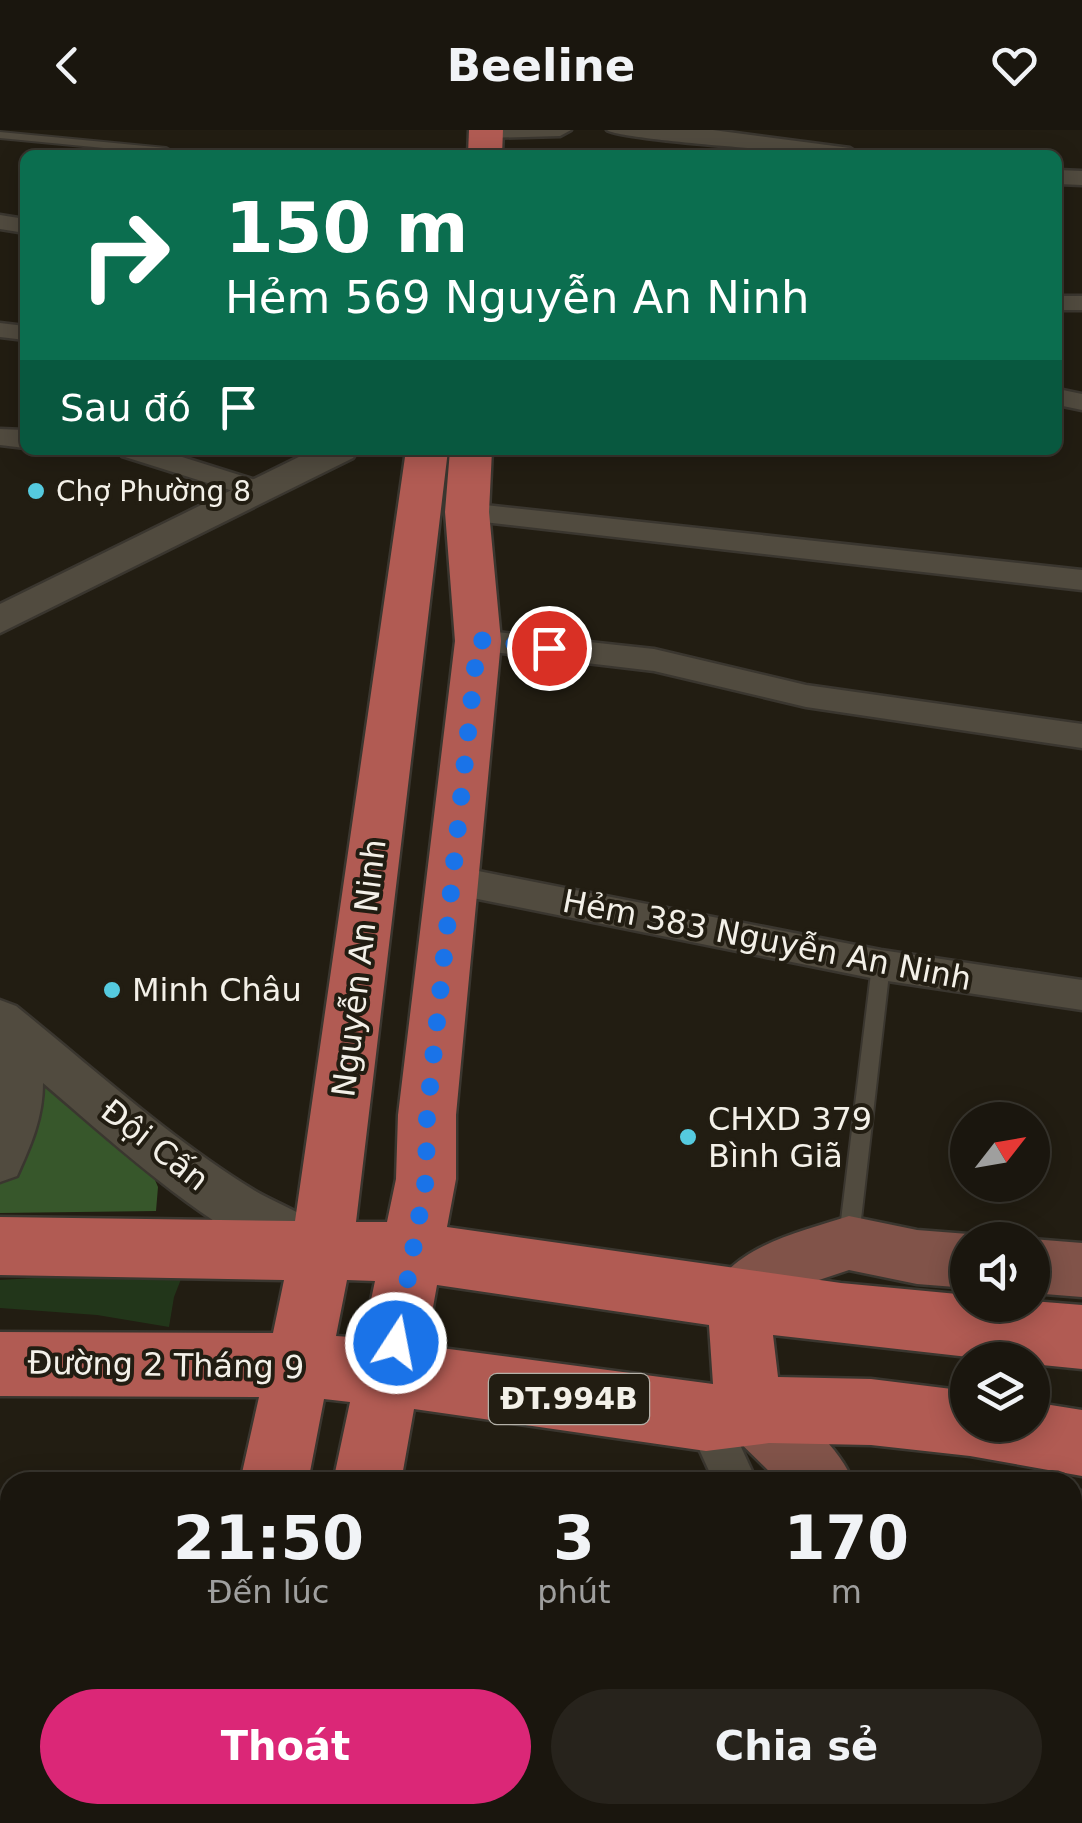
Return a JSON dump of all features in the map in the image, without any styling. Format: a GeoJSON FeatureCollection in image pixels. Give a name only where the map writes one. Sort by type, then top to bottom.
{"type":"FeatureCollection","features":[{"type":"Feature","properties":{"kind":"main road","name":"Nguyễn An Ninh"},"geometry":{"type":"LineString","coordinates":[[276,1472],[321,1254],[426,455]]}},
{"type":"Feature","properties":{"kind":"main road"},"geometry":{"type":"LineString","coordinates":[[370,1472],[426,1179],[427,1115],[478,640],[467,512],[471,455]]}},
{"type":"Feature","properties":{"kind":"main road"},"geometry":{"type":"LineString","coordinates":[[809,1472],[727,1413],[738,1298],[787,1263],[849,1243],[950,1260]]}},
{"type":"Feature","properties":{"kind":"main road"},"geometry":{"type":"LineString","coordinates":[[0,1246],[321,1254],[413,1252],[841,1314],[1082,1337]]}},
{"type":"Feature","properties":{"kind":"main road"},"geometry":{"type":"LineString","coordinates":[[1050,1267],[1082,1270]]}},
{"type":"Feature","properties":{"kind":"main road","name":"Đường 2 Tháng 9"},"geometry":{"type":"LineString","coordinates":[[0,1364],[300,1365],[727,1413],[919,1416],[950,1421]]}},
{"type":"Feature","properties":{"kind":"main road","name":"Đường 2 Tháng 9"},"geometry":{"type":"LineString","coordinates":[[1050,1438],[1082,1443]]}},
{"type":"Feature","properties":{"kind":"street"},"geometry":{"type":"LineString","coordinates":[[486,139],[560,130]]}},
{"type":"Feature","properties":{"kind":"street"},"geometry":{"type":"LineString","coordinates":[[618,130],[687,133],[813,150]]}},
{"type":"Feature","properties":{"kind":"street"},"geometry":{"type":"LineString","coordinates":[[147,455],[258,490]]}},
{"type":"Feature","properties":{"kind":"street"},"geometry":{"type":"LineString","coordinates":[[0,620],[331,455]]}},
{"type":"Feature","properties":{"kind":"street"},"geometry":{"type":"LineString","coordinates":[[467,512],[1082,580]]}},
{"type":"Feature","properties":{"kind":"street"},"geometry":{"type":"LineString","coordinates":[[478,640],[654,660],[806,696],[1082,736]]}},
{"type":"Feature","properties":{"kind":"street","name":"Hẻm 383 Nguyễn An Ninh"},"geometry":{"type":"LineString","coordinates":[[453,880],[880,965],[1082,994]]}},
{"type":"Feature","properties":{"kind":"street"},"geometry":{"type":"LineString","coordinates":[[0,1160],[18,1111],[21,1074],[4,1024]]}},
{"type":"Feature","properties":{"kind":"street","name":"Đội Cấn"},"geometry":{"type":"LineString","coordinates":[[4,1024],[175,1164],[234,1205],[321,1254]]}},
{"type":"Feature","properties":{"kind":"street"},"geometry":{"type":"LineString","coordinates":[[727,1413],[735,1472]]}},
{"type":"Feature","properties":{"kind":"lane"},"geometry":{"type":"LineString","coordinates":[[0,135],[53,134],[68,140],[166,150]]}},
{"type":"Feature","properties":{"kind":"lane"},"geometry":{"type":"LineString","coordinates":[[63,150],[68,140]]}},
{"type":"Feature","properties":{"kind":"lane"},"geometry":{"type":"LineString","coordinates":[[849,1243],[880,965]]}},
{"type":"Feature","properties":{"kind":"green space"},"geometry":{"type":"Polygon","coordinates":[[[38,1072],[152,1173],[158,1187],[156,1211],[0,1213],[0,1184],[13,1169],[38,1072]]]}},
{"type":"Feature","properties":{"kind":"green space"},"geometry":{"type":"Polygon","coordinates":[[[185,1269],[174,1297],[169,1327],[97,1315],[0,1308],[0,1280],[185,1269]]]}},
{"type":"Feature","properties":{"kind":"place","name":"Chợ Phường 8"},"geometry":{"type":"Point","coordinates":[36,491]}},
{"type":"Feature","properties":{"kind":"place","name":"Minh Châu"},"geometry":{"type":"Point","coordinates":[112,990]}},
{"type":"Feature","properties":{"kind":"place","name":"CHXD 379 Bình Giã"},"geometry":{"type":"Point","coordinates":[688,1137]}},
{"type":"Feature","properties":{"kind":"route"},"geometry":{"type":"LineString","coordinates":[[396,1343],[426,1179],[427,1115],[478,640],[549,648]]}}]}
